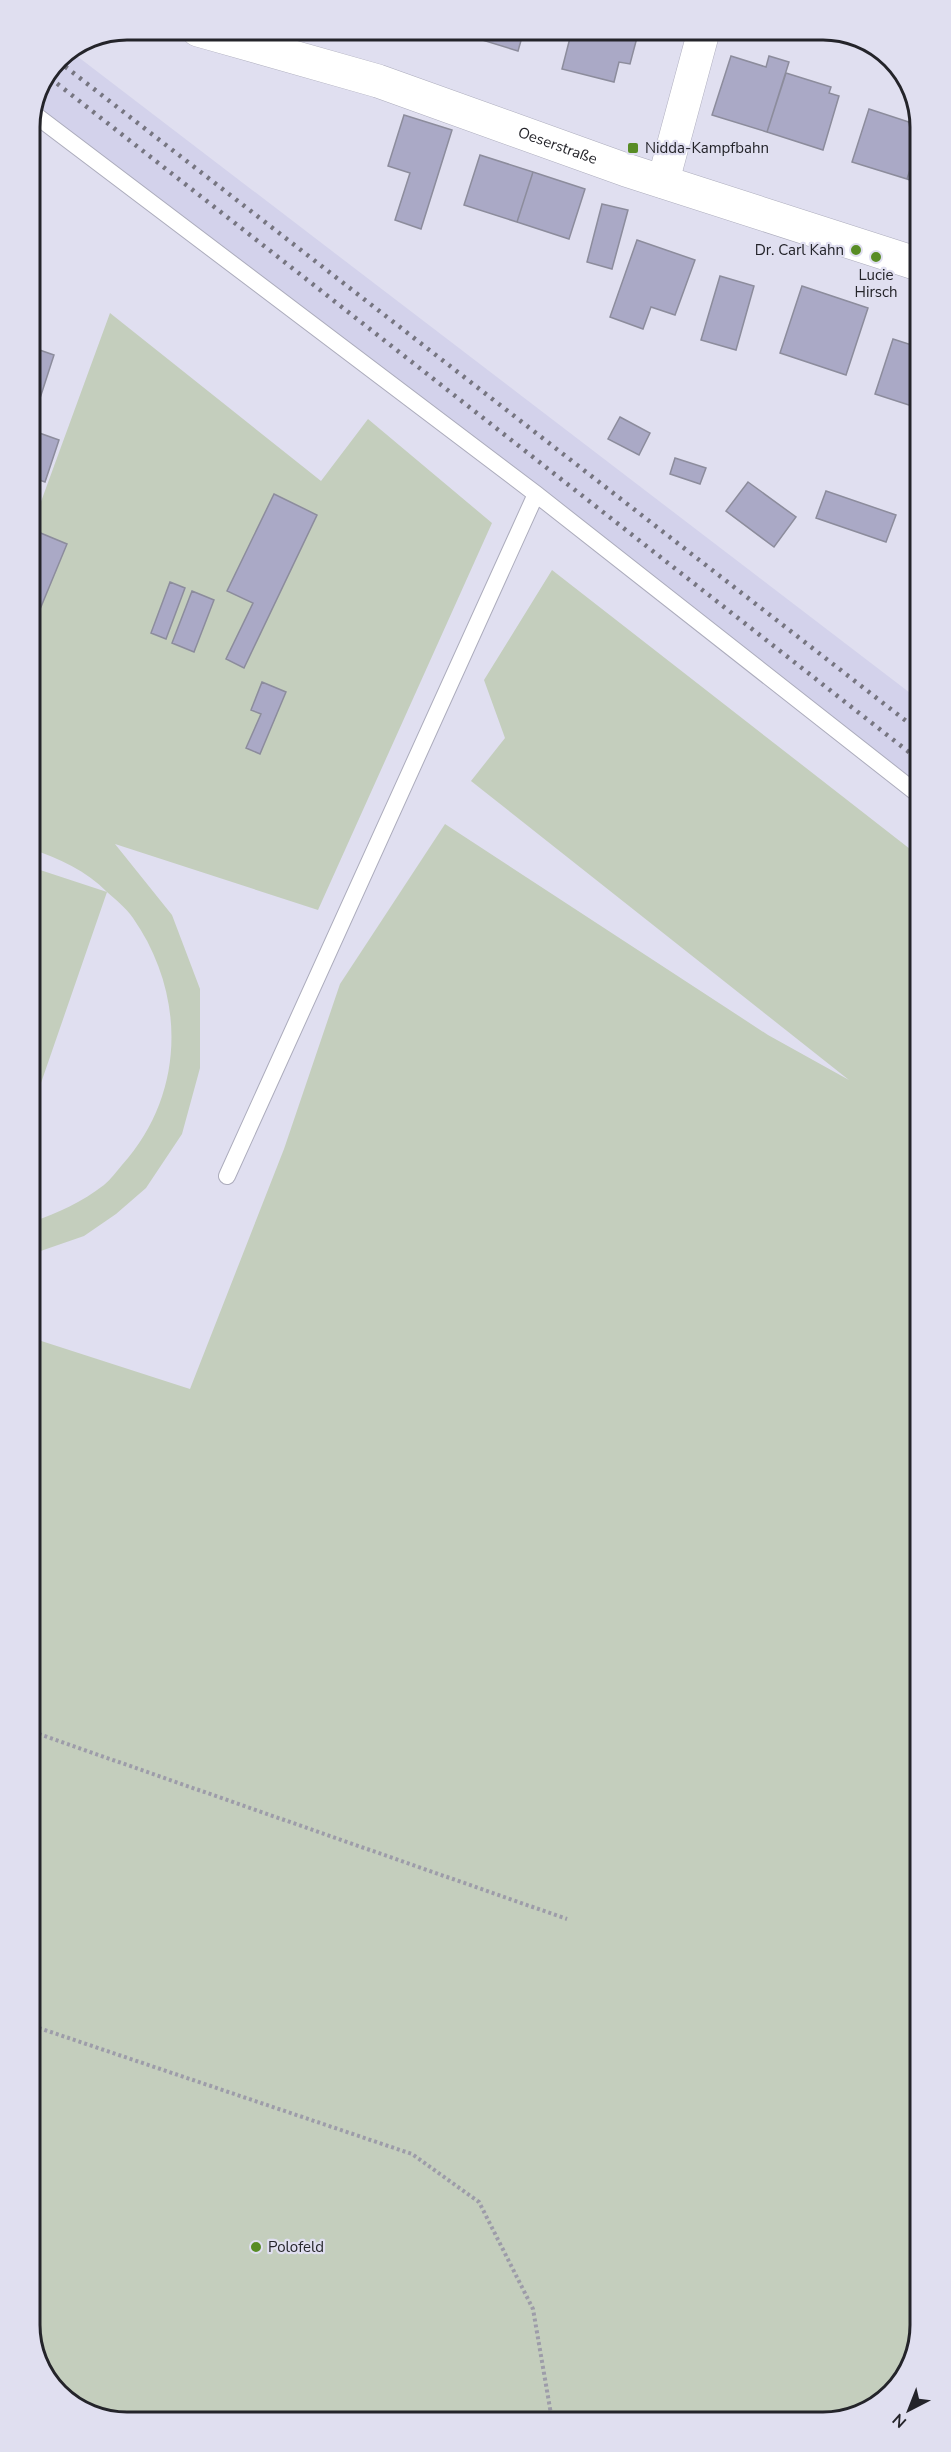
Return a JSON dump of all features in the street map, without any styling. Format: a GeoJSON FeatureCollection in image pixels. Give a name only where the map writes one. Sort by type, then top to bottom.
{"type":"FeatureCollection","features":[{"type":"Feature","properties":{"kind":"street","name":"Oeserstraße"},"geometry":{"type":"LineString","coordinates":[[234,40],[378,81],[663,182],[910,261]]}},
{"type":"Feature","properties":{"kind":"street"},"geometry":{"type":"LineString","coordinates":[[663,182],[701,41]]}},
{"type":"Feature","properties":{"kind":"lane"},"geometry":{"type":"LineString","coordinates":[[41,120],[536,494],[910,788]]}},
{"type":"Feature","properties":{"kind":"lane"},"geometry":{"type":"LineString","coordinates":[[227,1176],[536,494]]}},
{"type":"Feature","properties":{"kind":"path"},"geometry":{"type":"LineString","coordinates":[[40,1735],[567,1919]]}},
{"type":"Feature","properties":{"kind":"path"},"geometry":{"type":"LineString","coordinates":[[40,2028],[412,2154],[479,2202],[533,2308],[551,2412]]}},
{"type":"Feature","properties":{"kind":"shaded area"},"geometry":{"type":"Polygon","coordinates":[[[77,56],[910,693],[910,782],[268,281],[42,110],[55,79],[66,66],[77,56]]]}},
{"type":"Feature","properties":{"kind":"green space"},"geometry":{"type":"Polygon","coordinates":[[[110,313],[321,481],[368,419],[492,523],[318,910],[115,844],[172,915],[200,989],[200,1068],[182,1134],[146,1188],[116,1214],[84,1236],[40,1251],[41,1219],[78,1202],[111,1178],[143,1137],[158,1107],[168,1076],[171,1043],[170,1011],[163,979],[150,948],[124,907],[99,884],[72,866],[41,853],[41,502],[110,313]]]}},
{"type":"Feature","properties":{"kind":"green space"},"geometry":{"type":"Polygon","coordinates":[[[552,570],[910,849],[910,2336],[908,2347],[902,2363],[890,2380],[879,2380],[879,2391],[876,2394],[851,2407],[824,2412],[111,2410],[84,2400],[66,2386],[55,2373],[45,2352],[40,2324],[40,1341],[190,1389],[284,1149],[340,984],[445,824],[768,1035],[849,1080],[471,781],[505,738],[484,680],[552,570]]]}},
{"type":"Feature","properties":{"kind":"green space"},"geometry":{"type":"Polygon","coordinates":[[[41,870],[107,892],[41,1084],[41,870]]]}},
{"type":"Feature","properties":{"kind":"building"},"geometry":{"type":"Polygon","coordinates":[[[484,41],[521,41],[518,51],[484,41]]]}},
{"type":"Feature","properties":{"kind":"building"},"geometry":{"type":"Polygon","coordinates":[[[569,41],[636,41],[630,64],[619,62],[614,82],[562,69],[569,41]]]}},
{"type":"Feature","properties":{"kind":"building"},"geometry":{"type":"Polygon","coordinates":[[[731,56],[766,67],[769,56],[789,62],[767,132],[712,115],[731,56]]]}},
{"type":"Feature","properties":{"kind":"building"},"geometry":{"type":"Polygon","coordinates":[[[786,73],[831,87],[829,93],[839,96],[823,150],[767,132],[786,73]]]}},
{"type":"Feature","properties":{"kind":"building"},"geometry":{"type":"Polygon","coordinates":[[[869,109],[910,122],[910,170],[907,179],[852,162],[869,109]]]}},
{"type":"Feature","properties":{"kind":"building"},"geometry":{"type":"Polygon","coordinates":[[[404,115],[452,130],[421,229],[395,220],[410,173],[388,166],[404,115]]]}},
{"type":"Feature","properties":{"kind":"building"},"geometry":{"type":"Polygon","coordinates":[[[480,155],[533,172],[517,222],[464,205],[480,155]]]}},
{"type":"Feature","properties":{"kind":"building"},"geometry":{"type":"Polygon","coordinates":[[[533,172],[585,189],[569,239],[517,222],[533,172]]]}},
{"type":"Feature","properties":{"kind":"building"},"geometry":{"type":"Polygon","coordinates":[[[602,204],[628,210],[612,269],[587,262],[602,204]]]}},
{"type":"Feature","properties":{"kind":"building"},"geometry":{"type":"Polygon","coordinates":[[[637,240],[695,260],[675,315],[651,307],[643,329],[610,317],[637,240]]]}},
{"type":"Feature","properties":{"kind":"building"},"geometry":{"type":"Polygon","coordinates":[[[720,276],[754,286],[736,350],[701,340],[720,276]]]}},
{"type":"Feature","properties":{"kind":"building"},"geometry":{"type":"Polygon","coordinates":[[[802,286],[868,308],[846,375],[780,353],[802,286]]]}},
{"type":"Feature","properties":{"kind":"building"},"geometry":{"type":"Polygon","coordinates":[[[893,339],[910,344],[910,405],[875,394],[893,339]]]}},
{"type":"Feature","properties":{"kind":"building"},"geometry":{"type":"Polygon","coordinates":[[[41,350],[54,355],[41,396],[41,350]]]}},
{"type":"Feature","properties":{"kind":"building"},"geometry":{"type":"Polygon","coordinates":[[[620,417],[650,433],[639,455],[608,439],[620,417]]]}},
{"type":"Feature","properties":{"kind":"building"},"geometry":{"type":"Polygon","coordinates":[[[41,434],[59,440],[45,482],[41,481],[41,434]]]}},
{"type":"Feature","properties":{"kind":"building"},"geometry":{"type":"Polygon","coordinates":[[[675,458],[706,468],[700,484],[670,474],[675,458]]]}},
{"type":"Feature","properties":{"kind":"building"},"geometry":{"type":"Polygon","coordinates":[[[748,482],[796,517],[774,547],[726,511],[748,482]]]}},
{"type":"Feature","properties":{"kind":"building"},"geometry":{"type":"Polygon","coordinates":[[[826,491],[896,515],[886,542],[816,518],[826,491]]]}},
{"type":"Feature","properties":{"kind":"building"},"geometry":{"type":"Polygon","coordinates":[[[274,494],[317,515],[244,668],[226,659],[253,603],[227,591],[274,494]]]}},
{"type":"Feature","properties":{"kind":"building"},"geometry":{"type":"Polygon","coordinates":[[[41,533],[67,544],[41,607],[41,533]]]}},
{"type":"Feature","properties":{"kind":"building"},"geometry":{"type":"Polygon","coordinates":[[[170,582],[185,588],[166,639],[151,633],[170,582]]]}},
{"type":"Feature","properties":{"kind":"building"},"geometry":{"type":"Polygon","coordinates":[[[192,591],[214,600],[194,652],[172,643],[192,591]]]}},
{"type":"Feature","properties":{"kind":"building"},"geometry":{"type":"Polygon","coordinates":[[[262,682],[286,692],[260,754],[246,748],[261,714],[251,710],[262,682]]]}},
{"type":"Feature","properties":{"kind":"railway"},"geometry":{"type":"LineString","coordinates":[[65,67],[910,724]]}},
{"type":"Feature","properties":{"kind":"railway"},"geometry":{"type":"LineString","coordinates":[[54,81],[910,753]]}},
{"type":"Feature","properties":{"kind":"place","name":"Nidda-Kampfbahn"},"geometry":{"type":"Point","coordinates":[633,148]}},
{"type":"Feature","properties":{"kind":"place","name":"Dr. Carl Kahn"},"geometry":{"type":"Point","coordinates":[856,250]}},
{"type":"Feature","properties":{"kind":"place","name":"Lucie Hirsch"},"geometry":{"type":"Point","coordinates":[876,257]}},
{"type":"Feature","properties":{"kind":"place","name":"Polofeld"},"geometry":{"type":"Point","coordinates":[256,2247]}}]}
